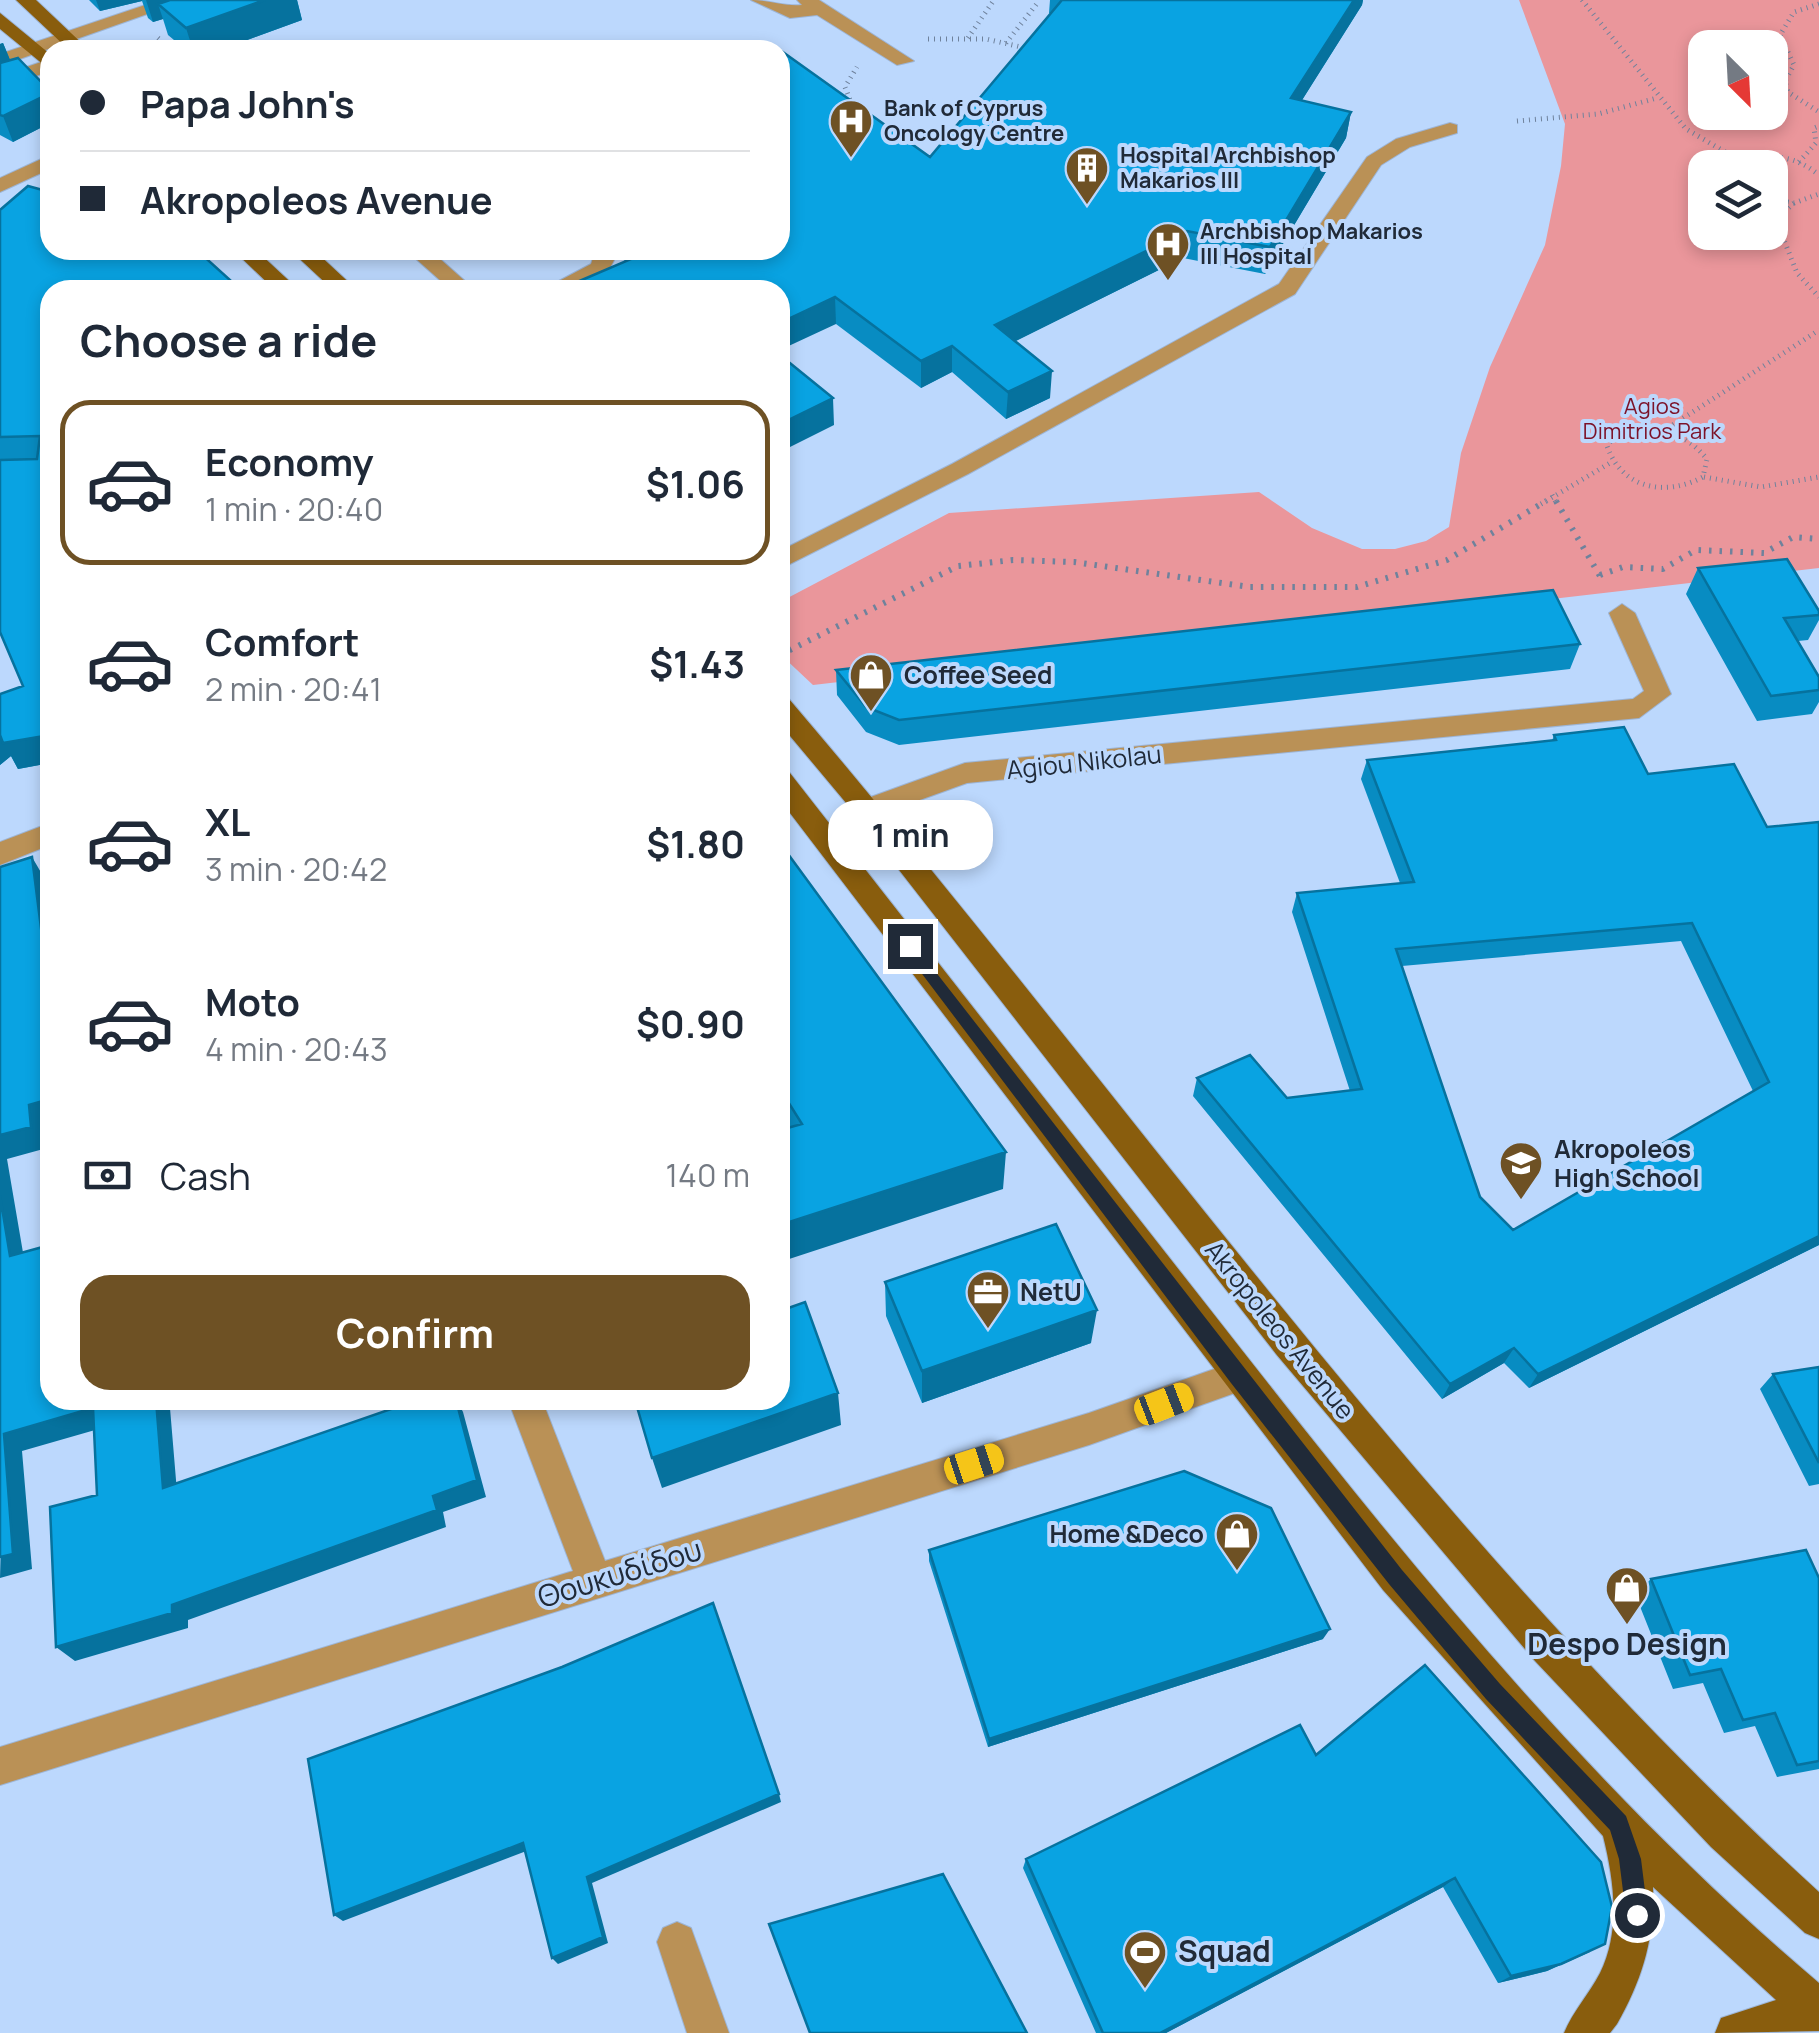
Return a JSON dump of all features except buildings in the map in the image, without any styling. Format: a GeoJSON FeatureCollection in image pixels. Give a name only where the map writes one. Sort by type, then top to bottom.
{"type":"FeatureCollection","features":[{"type":"Feature","properties":{"kind":"main road"},"geometry":{"type":"LineString","coordinates":[[25,0],[69,40]]}},
{"type":"Feature","properties":{"kind":"main road"},"geometry":{"type":"LineString","coordinates":[[0,19],[40,56]]}},
{"type":"Feature","properties":{"kind":"main road"},"geometry":{"type":"LineString","coordinates":[[255,260],[277,280]]}},
{"type":"Feature","properties":{"kind":"main road"},"geometry":{"type":"LineString","coordinates":[[312,260],[335,280]]}},
{"type":"Feature","properties":{"kind":"main road","name":"Akropoleos Avenue"},"geometry":{"type":"LineString","coordinates":[[790,718],[868,809],[1288,1344],[1536,1634],[1725,1834],[1819,1920]]}},
{"type":"Feature","properties":{"kind":"main road"},"geometry":{"type":"LineString","coordinates":[[790,793],[1104,1197],[1237,1377],[1481,1677],[1714,1919],[1818,2009]]}},
{"type":"Feature","properties":{"kind":"main road"},"geometry":{"type":"LineString","coordinates":[[1585,2033],[1621,1972],[1637,1915],[1630,1859],[1618,1823]]}},
{"type":"Feature","properties":{"kind":"main road"},"geometry":{"type":"LineString","coordinates":[[1736,2033],[1818,2009]]}},
{"type":"Feature","properties":{"kind":"street"},"geometry":{"type":"LineString","coordinates":[[760,0],[790,12],[813,4],[904,61]]}},
{"type":"Feature","properties":{"kind":"street"},"geometry":{"type":"LineString","coordinates":[[89,40],[180,18]]}},
{"type":"Feature","properties":{"kind":"street"},"geometry":{"type":"LineString","coordinates":[[121,40],[180,18]]}},
{"type":"Feature","properties":{"kind":"street"},"geometry":{"type":"LineString","coordinates":[[0,60],[40,47]]}},
{"type":"Feature","properties":{"kind":"street"},"geometry":{"type":"LineString","coordinates":[[0,83],[40,69]]}},
{"type":"Feature","properties":{"kind":"street"},"geometry":{"type":"LineString","coordinates":[[790,556],[960,469],[1287,289],[1374,161],[1403,144],[1450,129]]}},
{"type":"Feature","properties":{"kind":"street"},"geometry":{"type":"LineString","coordinates":[[0,186],[40,166]]}},
{"type":"Feature","properties":{"kind":"street"},"geometry":{"type":"LineString","coordinates":[[430,260],[452,280]]}},
{"type":"Feature","properties":{"kind":"street"},"geometry":{"type":"LineString","coordinates":[[574,280],[600,268],[603,260]]}},
{"type":"Feature","properties":{"kind":"street","name":"Agiou Nikolau"},"geometry":{"type":"LineString","coordinates":[[868,809],[965,773],[1310,751],[1638,708],[1658,694],[1622,613]]}},
{"type":"Feature","properties":{"kind":"street"},"geometry":{"type":"LineString","coordinates":[[0,854],[40,838]]}},
{"type":"Feature","properties":{"kind":"street","name":"Θουκυδίδου"},"geometry":{"type":"LineString","coordinates":[[0,1766],[1108,1423],[1237,1377]]}},
{"type":"Feature","properties":{"kind":"street"},"geometry":{"type":"LineString","coordinates":[[529,1410],[594,1582]]}},
{"type":"Feature","properties":{"kind":"street"},"geometry":{"type":"LineString","coordinates":[[677,1942],[708,2033]]}},
{"type":"Feature","properties":{"kind":"path"},"geometry":{"type":"LineString","coordinates":[[968,38],[994,0]]}},
{"type":"Feature","properties":{"kind":"path"},"geometry":{"type":"LineString","coordinates":[[1582,0],[1657,98],[1686,129],[1719,150]]}},
{"type":"Feature","properties":{"kind":"path"},"geometry":{"type":"LineString","coordinates":[[1006,44],[1039,1]]}},
{"type":"Feature","properties":{"kind":"path"},"geometry":{"type":"LineString","coordinates":[[1819,4],[1798,7],[1786,19],[1780,35],[1794,65],[1785,81],[1788,92],[1819,112]]}},
{"type":"Feature","properties":{"kind":"path"},"geometry":{"type":"LineString","coordinates":[[160,40],[180,18]]}},
{"type":"Feature","properties":{"kind":"path"},"geometry":{"type":"LineString","coordinates":[[922,40],[968,38],[1040,51]]}},
{"type":"Feature","properties":{"kind":"path"},"geometry":{"type":"LineString","coordinates":[[853,107],[845,87],[865,56]]}},
{"type":"Feature","properties":{"kind":"path"},"geometry":{"type":"LineString","coordinates":[[1516,122],[1598,114],[1657,98]]}},
{"type":"Feature","properties":{"kind":"path"},"geometry":{"type":"LineString","coordinates":[[1799,162],[1816,143],[1814,128],[1819,126]]}},
{"type":"Feature","properties":{"kind":"path"},"geometry":{"type":"LineString","coordinates":[[886,130],[962,146]]}},
{"type":"Feature","properties":{"kind":"path"},"geometry":{"type":"LineString","coordinates":[[1788,160],[1819,175]]}},
{"type":"Feature","properties":{"kind":"path"},"geometry":{"type":"LineString","coordinates":[[1788,201],[1819,194]]}},
{"type":"Feature","properties":{"kind":"path"},"geometry":{"type":"LineString","coordinates":[[1794,202],[1776,220],[1792,265],[1808,291],[1819,297]]}},
{"type":"Feature","properties":{"kind":"path"},"geometry":{"type":"LineString","coordinates":[[1667,428],[1819,330]]}},
{"type":"Feature","properties":{"kind":"path"},"geometry":{"type":"LineString","coordinates":[[1640,426],[1667,428],[1693,441],[1707,459],[1703,477],[1689,486],[1644,486],[1610,463],[1607,446],[1618,432],[1640,426]]}},
{"type":"Feature","properties":{"kind":"path"},"geometry":{"type":"LineString","coordinates":[[790,650],[958,566],[1013,560],[1074,562],[1250,587],[1356,588],[1447,560],[1610,463]]}},
{"type":"Feature","properties":{"kind":"path"},"geometry":{"type":"LineString","coordinates":[[1703,477],[1747,489],[1788,488],[1819,477]]}},
{"type":"Feature","properties":{"kind":"path"},"geometry":{"type":"LineString","coordinates":[[1552,495],[1622,613]]}},
{"type":"Feature","properties":{"kind":"path"},"geometry":{"type":"LineString","coordinates":[[1600,575],[1623,567],[1663,570],[1696,550],[1764,553],[1793,538],[1819,539]]}},
{"type":"Feature","properties":{"kind":"green space","name":"Agios Dimitrios Park"},"geometry":{"type":"Polygon","coordinates":[[[1519,0],[1819,0],[1819,568],[813,685],[790,663],[790,597],[949,513],[1259,492],[1312,528],[1362,549],[1395,549],[1426,541],[1449,527],[1461,453],[1490,367],[1545,245],[1565,124],[1519,0]]]}},
{"type":"Feature","properties":{"kind":"place","name":"Bank of Cyprus Oncology Centre"},"geometry":{"type":"Point","coordinates":[851,159]}},
{"type":"Feature","properties":{"kind":"place","name":"Hospital Archbishop Makarios III"},"geometry":{"type":"Point","coordinates":[1087,206]}},
{"type":"Feature","properties":{"kind":"place","name":"Archbishop Makarios III Hospital"},"geometry":{"type":"Point","coordinates":[1168,282]}},
{"type":"Feature","properties":{"kind":"place","name":"Coffee Seed"},"geometry":{"type":"Point","coordinates":[871,713]}},
{"type":"Feature","properties":{"kind":"place","name":"Akropoleos High School"},"geometry":{"type":"Point","coordinates":[1521,1201]}},
{"type":"Feature","properties":{"kind":"place","name":"NetU"},"geometry":{"type":"Point","coordinates":[988,1330]}},
{"type":"Feature","properties":{"kind":"place","name":"Home &Deco"},"geometry":{"type":"Point","coordinates":[1237,1572]}},
{"type":"Feature","properties":{"kind":"place","name":"Despo Design"},"geometry":{"type":"Point","coordinates":[1627,1626]}},
{"type":"Feature","properties":{"kind":"place","name":"Squad"},"geometry":{"type":"Point","coordinates":[1145,1990]}},
{"type":"Feature","properties":{"kind":"route"},"geometry":{"type":"LineString","coordinates":[[910,946],[1237,1377],[1396,1577],[1493,1692],[1618,1823],[1630,1859],[1637,1915]]}}]}
